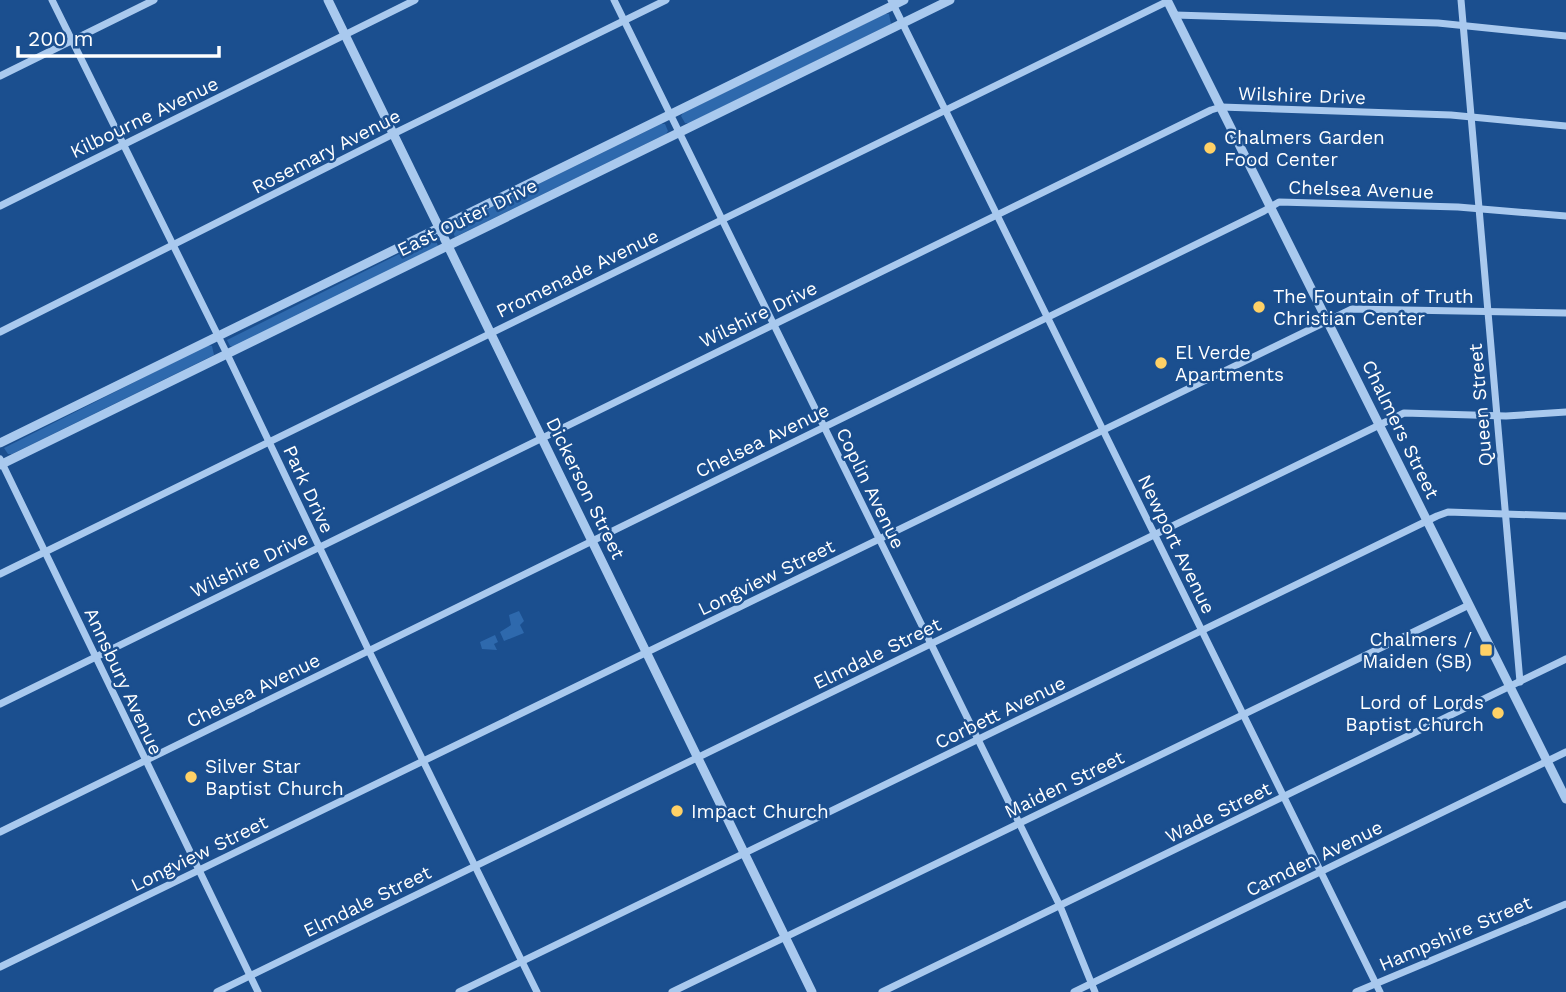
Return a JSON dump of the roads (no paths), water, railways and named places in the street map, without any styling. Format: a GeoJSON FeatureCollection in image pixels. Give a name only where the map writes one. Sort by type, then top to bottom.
{"type":"FeatureCollection","features":[{"type":"Feature","properties":{"kind":"street","name":"Park Drive"},"geometry":{"type":"LineString","coordinates":[[52,0],[537,992]]}},
{"type":"Feature","properties":{"kind":"street"},"geometry":{"type":"LineString","coordinates":[[0,76],[154,0]]}},
{"type":"Feature","properties":{"kind":"street","name":"Dickerson Street"},"geometry":{"type":"LineString","coordinates":[[328,0],[812,992]]}},
{"type":"Feature","properties":{"kind":"street","name":"Kilbourne Avenue"},"geometry":{"type":"LineString","coordinates":[[0,206],[415,0]]}},
{"type":"Feature","properties":{"kind":"street","name":"Coplin Avenue"},"geometry":{"type":"LineString","coordinates":[[614,0],[1060,906],[1095,992]]}},
{"type":"Feature","properties":{"kind":"street","name":"Rosemary Avenue"},"geometry":{"type":"LineString","coordinates":[[0,332],[666,0]]}},
{"type":"Feature","properties":{"kind":"street","name":"East Outer Drive"},"geometry":{"type":"LineString","coordinates":[[0,443],[670,115],[892,3],[904,0]]}},
{"type":"Feature","properties":{"kind":"street","name":"East Outer Drive"},"geometry":{"type":"LineString","coordinates":[[1,463],[950,0]]}},
{"type":"Feature","properties":{"kind":"street","name":"Queen Street"},"geometry":{"type":"LineString","coordinates":[[1461,0],[1505,514],[1516,684]]}},
{"type":"Feature","properties":{"kind":"street","name":"Chalmers Street"},"geometry":{"type":"LineString","coordinates":[[1168,1],[1469,605],[1516,684],[1566,799]]}},
{"type":"Feature","properties":{"kind":"street","name":"Promenade Avenue"},"geometry":{"type":"LineString","coordinates":[[0,574],[1168,1]]}},
{"type":"Feature","properties":{"kind":"street","name":"Newport Avenue"},"geometry":{"type":"LineString","coordinates":[[892,3],[947,109],[1380,992]]}},
{"type":"Feature","properties":{"kind":"street"},"geometry":{"type":"LineString","coordinates":[[1175,15],[1463,25],[1566,36]]}},
{"type":"Feature","properties":{"kind":"street","name":"Wilshire Drive"},"geometry":{"type":"LineString","coordinates":[[0,704],[1221,107],[1471,117],[1566,126]]}},
{"type":"Feature","properties":{"kind":"street","name":"Chelsea Avenue"},"geometry":{"type":"LineString","coordinates":[[0,832],[1279,202],[1479,209],[1566,216]]}},
{"type":"Feature","properties":{"kind":"street","name":"Longview Street"},"geometry":{"type":"LineString","coordinates":[[0,967],[1356,307],[1566,313]]}},
{"type":"Feature","properties":{"kind":"street","name":"Elmdale Street"},"geometry":{"type":"LineString","coordinates":[[217,992],[1409,412],[1497,415],[1566,412]]}},
{"type":"Feature","properties":{"kind":"street","name":"Annsbury Avenue"},"geometry":{"type":"LineString","coordinates":[[1,463],[258,992]]}},
{"type":"Feature","properties":{"kind":"street","name":"Corbett Avenue"},"geometry":{"type":"LineString","coordinates":[[460,992],[1448,512],[1566,516]]}},
{"type":"Feature","properties":{"kind":"street","name":"Maiden Street"},"geometry":{"type":"LineString","coordinates":[[672,992],[1469,605]]}},
{"type":"Feature","properties":{"kind":"street","name":"Wade Street"},"geometry":{"type":"LineString","coordinates":[[883,992],[1566,659]]}},
{"type":"Feature","properties":{"kind":"street","name":"Camden Avenue"},"geometry":{"type":"LineString","coordinates":[[1074,992],[1566,752]]}},
{"type":"Feature","properties":{"kind":"street","name":"Hampshire Street"},"geometry":{"type":"LineString","coordinates":[[1356,992],[1566,904]]}},
{"type":"Feature","properties":{"kind":"place","name":"Chalmers Garden Food Center"},"geometry":{"type":"Point","coordinates":[1210,148]}},
{"type":"Feature","properties":{"kind":"place","name":"The Fountain of Truth Christian Center"},"geometry":{"type":"Point","coordinates":[1259,307]}},
{"type":"Feature","properties":{"kind":"place","name":"El Verde Apartments"},"geometry":{"type":"Point","coordinates":[1161,363]}},
{"type":"Feature","properties":{"kind":"place","name":"Chalmers / Maiden (SB)"},"geometry":{"type":"Point","coordinates":[1486,650]}},
{"type":"Feature","properties":{"kind":"place","name":"Lord of Lords Baptist Church"},"geometry":{"type":"Point","coordinates":[1498,713]}},
{"type":"Feature","properties":{"kind":"place","name":"Silver Star Baptist Church"},"geometry":{"type":"Point","coordinates":[191,777]}},
{"type":"Feature","properties":{"kind":"place","name":"Impact Church"},"geometry":{"type":"Point","coordinates":[677,811]}}]}
